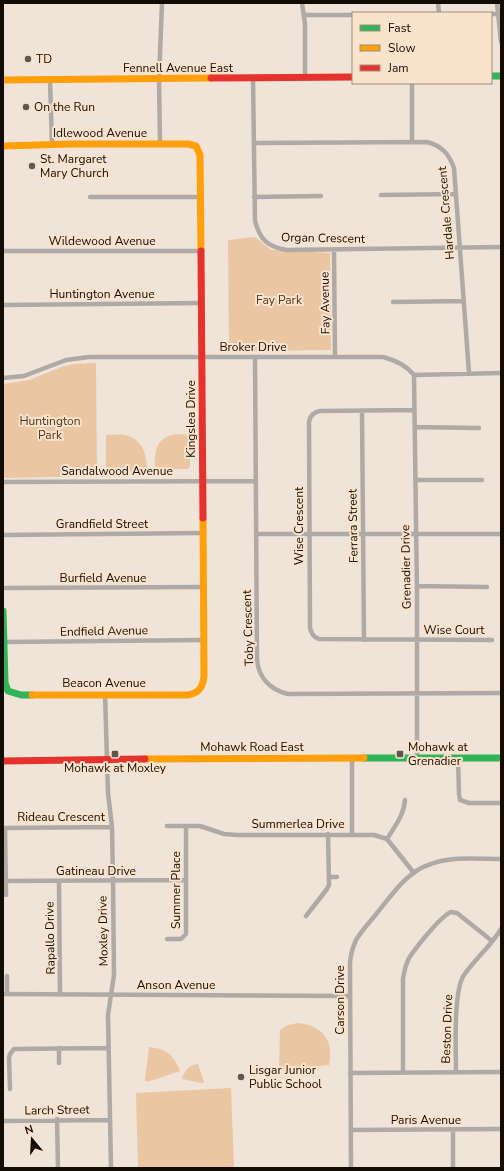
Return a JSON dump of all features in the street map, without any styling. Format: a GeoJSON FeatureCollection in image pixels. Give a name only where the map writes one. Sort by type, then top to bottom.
{"type":"FeatureCollection","features":[{"type":"Feature","properties":{"kind":"street"},"geometry":{"type":"LineString","coordinates":[[160,144],[159,79],[162,3]]}},
{"type":"Feature","properties":{"kind":"street"},"geometry":{"type":"LineString","coordinates":[[302,3],[304,15],[304,78]]}},
{"type":"Feature","properties":{"kind":"street"},"geometry":{"type":"LineString","coordinates":[[497,3],[501,42]]}},
{"type":"Feature","properties":{"kind":"street"},"geometry":{"type":"LineString","coordinates":[[492,14],[498,14]]}},
{"type":"Feature","properties":{"kind":"street"},"geometry":{"type":"LineString","coordinates":[[304,15],[352,15]]}},
{"type":"Feature","properties":{"kind":"street","name":"Fennell Avenue East"},"geometry":{"type":"LineString","coordinates":[[3,80],[352,77]]}},
{"type":"Feature","properties":{"kind":"street","name":"Organ Crescent"},"geometry":{"type":"LineString","coordinates":[[253,78],[255,221],[258,232],[268,244],[278,249],[286,250],[501,247]]}},
{"type":"Feature","properties":{"kind":"street"},"geometry":{"type":"LineString","coordinates":[[50,80],[52,144]]}},
{"type":"Feature","properties":{"kind":"street"},"geometry":{"type":"LineString","coordinates":[[412,84],[412,142]]}},
{"type":"Feature","properties":{"kind":"street","name":"Hardale Crescent"},"geometry":{"type":"LineString","coordinates":[[254,143],[427,142],[440,147],[448,155],[454,168],[469,374]]}},
{"type":"Feature","properties":{"kind":"street","name":"Idlewood Avenue"},"geometry":{"type":"LineString","coordinates":[[3,146],[52,144],[188,144],[196,146]]}},
{"type":"Feature","properties":{"kind":"street","name":"Kingslea Drive"},"geometry":{"type":"LineString","coordinates":[[196,146],[200,155],[204,640],[204,682],[199,691]]}},
{"type":"Feature","properties":{"kind":"street"},"geometry":{"type":"LineString","coordinates":[[381,195],[456,194]]}},
{"type":"Feature","properties":{"kind":"street"},"geometry":{"type":"LineString","coordinates":[[254,197],[321,196]]}},
{"type":"Feature","properties":{"kind":"street"},"geometry":{"type":"LineString","coordinates":[[90,197],[200,197]]}},
{"type":"Feature","properties":{"kind":"street","name":"Fay Avenue"},"geometry":{"type":"LineString","coordinates":[[334,250],[335,357]]}},
{"type":"Feature","properties":{"kind":"street","name":"Wildewood Avenue"},"geometry":{"type":"LineString","coordinates":[[3,251],[201,251]]}},
{"type":"Feature","properties":{"kind":"street"},"geometry":{"type":"LineString","coordinates":[[393,302],[464,301]]}},
{"type":"Feature","properties":{"kind":"street","name":"Huntington Avenue"},"geometry":{"type":"LineString","coordinates":[[3,305],[202,303]]}},
{"type":"Feature","properties":{"kind":"street","name":"Broker Drive"},"geometry":{"type":"LineString","coordinates":[[3,378],[24,376],[74,358],[202,357],[383,357],[394,360],[403,365],[414,375]]}},
{"type":"Feature","properties":{"kind":"street","name":"Toby Crescent"},"geometry":{"type":"LineString","coordinates":[[255,357],[257,664],[260,674],[268,685],[280,692],[288,694],[501,693]]}},
{"type":"Feature","properties":{"kind":"street"},"geometry":{"type":"LineString","coordinates":[[414,375],[501,373]]}},
{"type":"Feature","properties":{"kind":"street","name":"Grenadier Drive"},"geometry":{"type":"LineString","coordinates":[[414,375],[417,586],[417,759]]}},
{"type":"Feature","properties":{"kind":"street","name":"Wise Crescent"},"geometry":{"type":"LineString","coordinates":[[414,410],[320,410],[315,412],[310,417],[310,628],[315,638],[320,639],[417,640]]}},
{"type":"Feature","properties":{"kind":"street","name":"Ferrara Street"},"geometry":{"type":"LineString","coordinates":[[362,411],[364,640]]}},
{"type":"Feature","properties":{"kind":"street"},"geometry":{"type":"LineString","coordinates":[[415,427],[479,428]]}},
{"type":"Feature","properties":{"kind":"street"},"geometry":{"type":"LineString","coordinates":[[416,480],[482,480]]}},
{"type":"Feature","properties":{"kind":"street","name":"Sandalwood Avenue"},"geometry":{"type":"LineString","coordinates":[[3,482],[256,481]]}},
{"type":"Feature","properties":{"kind":"street","name":"Grandfield Street"},"geometry":{"type":"LineString","coordinates":[[3,535],[202,533]]}},
{"type":"Feature","properties":{"kind":"street"},"geometry":{"type":"LineString","coordinates":[[256,534],[501,534]]}},
{"type":"Feature","properties":{"kind":"street"},"geometry":{"type":"LineString","coordinates":[[417,586],[487,587]]}},
{"type":"Feature","properties":{"kind":"street","name":"Burfield Avenue"},"geometry":{"type":"LineString","coordinates":[[3,588],[203,587]]}},
{"type":"Feature","properties":{"kind":"street"},"geometry":{"type":"LineString","coordinates":[[3,611],[4,642]]}},
{"type":"Feature","properties":{"kind":"street","name":"Endfield Avenue"},"geometry":{"type":"LineString","coordinates":[[4,642],[204,640]]}},
{"type":"Feature","properties":{"kind":"street","name":"Wise Court"},"geometry":{"type":"LineString","coordinates":[[417,640],[492,640]]}},
{"type":"Feature","properties":{"kind":"street","name":"Beacon Avenue"},"geometry":{"type":"LineString","coordinates":[[4,642],[5,683],[9,691],[21,695],[189,694],[199,691]]}},
{"type":"Feature","properties":{"kind":"street","name":"Moxley Drive"},"geometry":{"type":"LineString","coordinates":[[105,694],[106,759],[112,827],[113,881],[114,972],[112,995],[108,1012],[111,1168]]}},
{"type":"Feature","properties":{"kind":"street"},"geometry":{"type":"LineString","coordinates":[[352,758],[352,834]]}},
{"type":"Feature","properties":{"kind":"street"},"geometry":{"type":"LineString","coordinates":[[458,758],[460,800],[468,803],[501,803]]}},
{"type":"Feature","properties":{"kind":"street","name":"Mohawk Road East"},"geometry":{"type":"LineString","coordinates":[[3,761],[106,759],[501,758]]}},
{"type":"Feature","properties":{"kind":"street"},"geometry":{"type":"LineString","coordinates":[[405,800],[402,815],[387,839],[414,873]]}},
{"type":"Feature","properties":{"kind":"street","name":"Summerlea Drive"},"geometry":{"type":"LineString","coordinates":[[167,826],[200,826],[224,834],[237,835],[352,834],[374,835],[387,839]]}},
{"type":"Feature","properties":{"kind":"street","name":"Summer Place"},"geometry":{"type":"LineString","coordinates":[[168,939],[181,939],[186,934],[186,826]]}},
{"type":"Feature","properties":{"kind":"street","name":"Rideau Crescent"},"geometry":{"type":"LineString","coordinates":[[6,895],[5,828],[112,827]]}},
{"type":"Feature","properties":{"kind":"street"},"geometry":{"type":"LineString","coordinates":[[306,916],[327,889],[329,877],[328,834]]}},
{"type":"Feature","properties":{"kind":"street","name":"Carson Drive"},"geometry":{"type":"LineString","coordinates":[[351,1168],[349,996],[350,960],[355,942],[395,891],[414,873],[428,864],[450,859],[501,859]]}},
{"type":"Feature","properties":{"kind":"street"},"geometry":{"type":"LineString","coordinates":[[329,877],[337,877]]}},
{"type":"Feature","properties":{"kind":"street","name":"Gatineau Drive"},"geometry":{"type":"LineString","coordinates":[[6,881],[186,880]]}},
{"type":"Feature","properties":{"kind":"street","name":"Rapallo Drive"},"geometry":{"type":"LineString","coordinates":[[59,881],[60,994]]}},
{"type":"Feature","properties":{"kind":"street"},"geometry":{"type":"LineString","coordinates":[[403,1072],[403,979],[405,968],[410,957],[442,918],[451,912],[457,913],[492,941]]}},
{"type":"Feature","properties":{"kind":"street","name":"Beston Drive"},"geometry":{"type":"LineString","coordinates":[[456,1072],[457,999],[459,987],[464,974],[501,929]]}},
{"type":"Feature","properties":{"kind":"street"},"geometry":{"type":"LineString","coordinates":[[5,994],[7,976]]}},
{"type":"Feature","properties":{"kind":"street","name":"Anson Avenue"},"geometry":{"type":"LineString","coordinates":[[5,994],[349,996]]}},
{"type":"Feature","properties":{"kind":"street"},"geometry":{"type":"LineString","coordinates":[[59,1048],[59,1063]]}},
{"type":"Feature","properties":{"kind":"street"},"geometry":{"type":"LineString","coordinates":[[10,1089],[9,1058],[14,1049],[108,1048]]}},
{"type":"Feature","properties":{"kind":"street"},"geometry":{"type":"LineString","coordinates":[[350,1073],[501,1072]]}},
{"type":"Feature","properties":{"kind":"street"},"geometry":{"type":"LineString","coordinates":[[57,1120],[58,1168]]}},
{"type":"Feature","properties":{"kind":"street","name":"Larch Street"},"geometry":{"type":"LineString","coordinates":[[3,1121],[110,1120]]}},
{"type":"Feature","properties":{"kind":"street","name":"Paris Avenue"},"geometry":{"type":"LineString","coordinates":[[351,1130],[501,1129]]}},
{"type":"Feature","properties":{"kind":"street"},"geometry":{"type":"LineString","coordinates":[[453,1130],[453,1168]]}},
{"type":"Feature","properties":{"kind":"green space","name":"Fay Park"},"geometry":{"type":"Polygon","coordinates":[[[255,237],[271,250],[330,253],[331,350],[229,351],[228,240],[255,237]]]}},
{"type":"Feature","properties":{"kind":"green space","name":"Huntington Park"},"geometry":{"type":"Polygon","coordinates":[[[96,363],[97,476],[6,478],[3,475],[3,384],[29,380],[64,366],[96,363]]]}},
{"type":"Feature","properties":{"kind":"green space"},"geometry":{"type":"Polygon","coordinates":[[[177,434],[190,435],[190,467],[187,469],[155,469],[155,456],[158,446],[165,438],[177,434]]]}},
{"type":"Feature","properties":{"kind":"green space"},"geometry":{"type":"Polygon","coordinates":[[[106,435],[125,435],[136,440],[143,448],[147,471],[108,472],[106,469],[106,435]]]}},
{"type":"Feature","properties":{"kind":"green space"},"geometry":{"type":"Polygon","coordinates":[[[298,1023],[314,1027],[325,1036],[330,1048],[329,1065],[282,1071],[279,1068],[280,1030],[288,1025],[298,1023]]]}},
{"type":"Feature","properties":{"kind":"green space"},"geometry":{"type":"Polygon","coordinates":[[[149,1047],[160,1049],[169,1053],[175,1060],[180,1071],[147,1082],[145,1080],[149,1047]]]}},
{"type":"Feature","properties":{"kind":"green space"},"geometry":{"type":"Polygon","coordinates":[[[198,1064],[204,1082],[202,1083],[182,1079],[187,1069],[198,1064]]]}},
{"type":"Feature","properties":{"kind":"green space"},"geometry":{"type":"Polygon","coordinates":[[[231,1088],[234,1168],[138,1168],[136,1093],[231,1088]]]}},
{"type":"Feature","properties":{"kind":"traffic: fast"},"geometry":{"type":"LineString","coordinates":[[492,76],[501,76]]}},
{"type":"Feature","properties":{"kind":"traffic: fast"},"geometry":{"type":"LineString","coordinates":[[3,611],[5,683],[8,691],[21,695],[32,695]]}},
{"type":"Feature","properties":{"kind":"traffic: fast"},"geometry":{"type":"LineString","coordinates":[[364,758],[501,758]]}},
{"type":"Feature","properties":{"kind":"traffic: slow"},"geometry":{"type":"LineString","coordinates":[[3,80],[211,78]]}},
{"type":"Feature","properties":{"kind":"traffic: slow"},"geometry":{"type":"LineString","coordinates":[[3,146],[71,144],[188,144],[196,146],[200,155],[201,251]]}},
{"type":"Feature","properties":{"kind":"traffic: slow"},"geometry":{"type":"LineString","coordinates":[[32,695],[188,695],[195,693],[200,689],[204,676],[203,518]]}},
{"type":"Feature","properties":{"kind":"traffic: slow"},"geometry":{"type":"LineString","coordinates":[[145,759],[364,758]]}},
{"type":"Feature","properties":{"kind":"traffic: jam"},"geometry":{"type":"LineString","coordinates":[[211,78],[352,77]]}},
{"type":"Feature","properties":{"kind":"traffic: jam"},"geometry":{"type":"LineString","coordinates":[[201,251],[203,518]]}},
{"type":"Feature","properties":{"kind":"traffic: jam"},"geometry":{"type":"LineString","coordinates":[[3,761],[145,759]]}},
{"type":"Feature","properties":{"kind":"place","name":"TD"},"geometry":{"type":"Point","coordinates":[28,59]}},
{"type":"Feature","properties":{"kind":"place","name":"On the Run"},"geometry":{"type":"Point","coordinates":[26,107]}},
{"type":"Feature","properties":{"kind":"place","name":"St. Margaret Mary Church"},"geometry":{"type":"Point","coordinates":[32,166]}},
{"type":"Feature","properties":{"kind":"place","name":"Mohawk at Moxley"},"geometry":{"type":"Point","coordinates":[115,754]}},
{"type":"Feature","properties":{"kind":"place","name":"Mohawk at Grenadier"},"geometry":{"type":"Point","coordinates":[400,754]}},
{"type":"Feature","properties":{"kind":"place","name":"Lisgar Junior Public School"},"geometry":{"type":"Point","coordinates":[241,1077]}}]}
